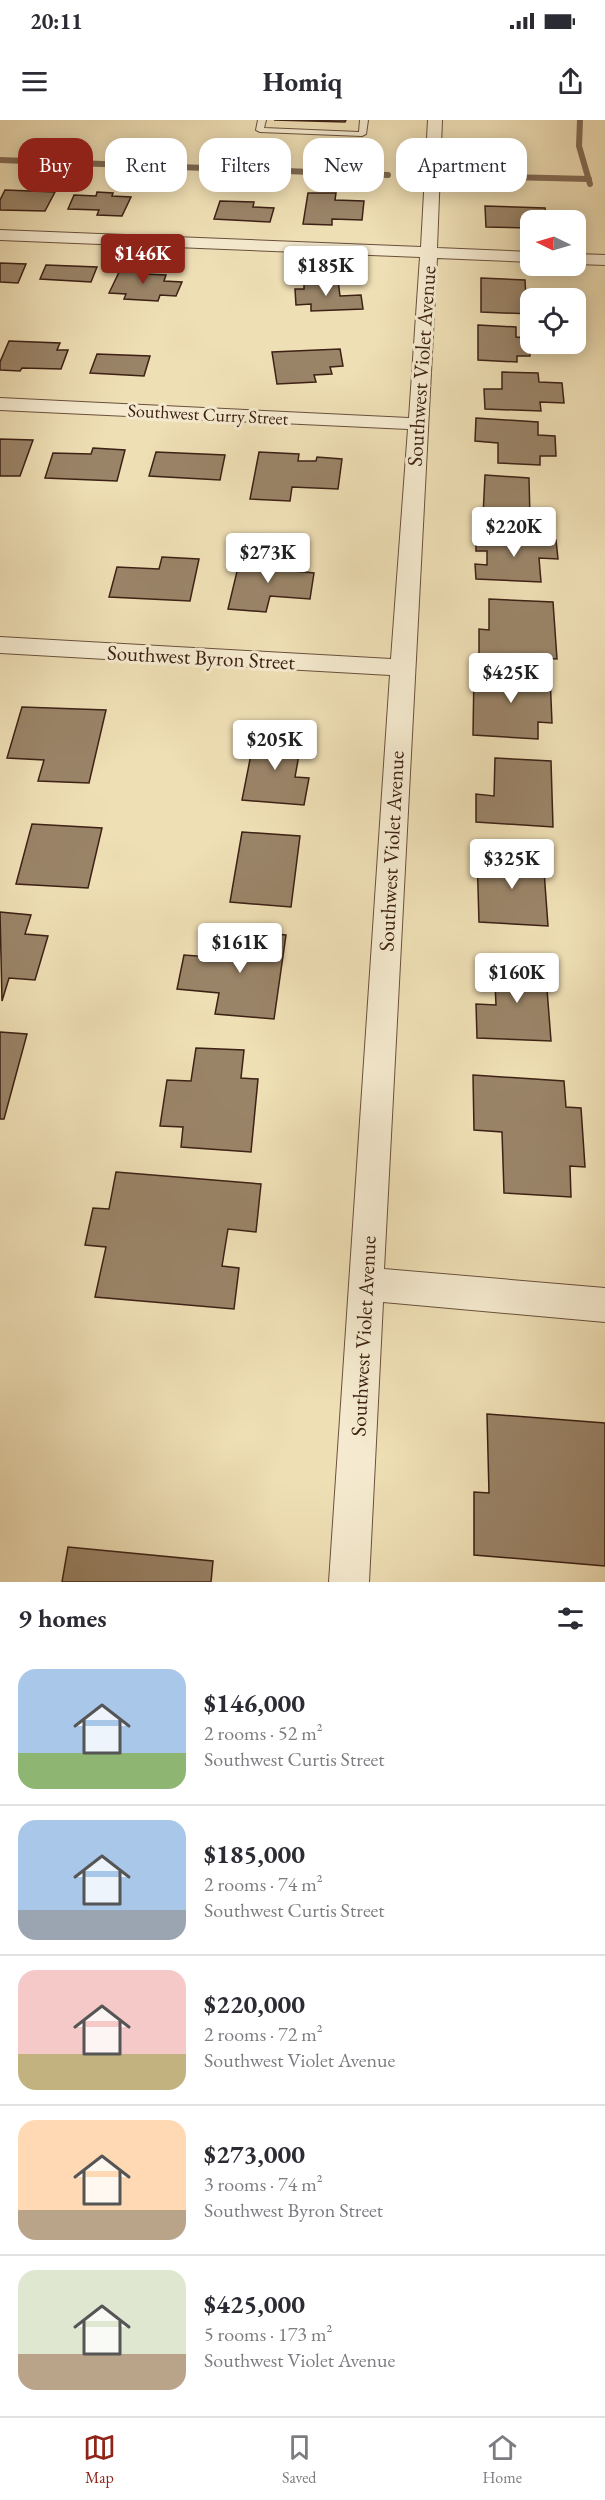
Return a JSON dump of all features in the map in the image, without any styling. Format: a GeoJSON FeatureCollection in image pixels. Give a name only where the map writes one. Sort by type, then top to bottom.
{"type":"FeatureCollection","features":[{"type":"Feature","properties":{"kind":"street","name":"Southwest Violet Avenue"},"geometry":{"type":"LineString","coordinates":[[349,1582],[402,669],[429,253],[435,120]]}},
{"type":"Feature","properties":{"kind":"street"},"geometry":{"type":"LineString","coordinates":[[0,235],[520,257]]}},
{"type":"Feature","properties":{"kind":"street"},"geometry":{"type":"LineString","coordinates":[[586,259],[605,260]]}},
{"type":"Feature","properties":{"kind":"street","name":"Southwest Curry Street"},"geometry":{"type":"LineString","coordinates":[[0,404],[417,424]]}},
{"type":"Feature","properties":{"kind":"street","name":"Southwest Byron Street"},"geometry":{"type":"LineString","coordinates":[[0,645],[402,669]]}},
{"type":"Feature","properties":{"kind":"street"},"geometry":{"type":"LineString","coordinates":[[366,1284],[605,1305]]}},
{"type":"Feature","properties":{"kind":"lane"},"geometry":{"type":"LineString","coordinates":[[262,120],[260,130],[362,134],[364,120]]}},
{"type":"Feature","properties":{"kind":"building"},"geometry":{"type":"Polygon","coordinates":[[[274,120],[346,120],[345,122],[274,120]]]}},
{"type":"Feature","properties":{"kind":"building"},"geometry":{"type":"Polygon","coordinates":[[[5,190],[55,192],[45,211],[0,210],[0,200],[5,190]]]}},
{"type":"Feature","properties":{"kind":"building"},"geometry":{"type":"Polygon","coordinates":[[[97,192],[131,197],[122,216],[97,215],[99,210],[68,209],[74,195],[96,196],[97,192]]]}},
{"type":"Feature","properties":{"kind":"building"},"geometry":{"type":"Polygon","coordinates":[[[308,193],[336,193],[335,200],[364,201],[362,220],[332,219],[332,225],[303,224],[308,193]]]}},
{"type":"Feature","properties":{"kind":"building"},"geometry":{"type":"Polygon","coordinates":[[[220,201],[254,202],[253,207],[274,208],[270,222],[214,219],[220,201]]]}},
{"type":"Feature","properties":{"kind":"building"},"geometry":{"type":"Polygon","coordinates":[[[485,206],[545,208],[545,210],[520,210],[520,228],[486,227],[485,206]]]}},
{"type":"Feature","properties":{"kind":"building"},"geometry":{"type":"Polygon","coordinates":[[[0,263],[26,264],[18,283],[0,282],[0,263]]]}},
{"type":"Feature","properties":{"kind":"building"},"geometry":{"type":"Polygon","coordinates":[[[46,265],[97,267],[91,282],[40,279],[46,265]]]}},
{"type":"Feature","properties":{"kind":"building"},"geometry":{"type":"Polygon","coordinates":[[[122,266],[147,267],[145,274],[166,275],[164,281],[182,282],[176,296],[160,295],[158,301],[124,299],[126,294],[109,293],[122,266]]]}},
{"type":"Feature","properties":{"kind":"building"},"geometry":{"type":"Polygon","coordinates":[[[481,278],[525,280],[525,288],[520,288],[520,314],[481,312],[481,278]]]}},
{"type":"Feature","properties":{"kind":"building"},"geometry":{"type":"Polygon","coordinates":[[[338,280],[340,296],[361,295],[363,309],[311,311],[311,304],[296,305],[295,289],[304,289],[304,281],[338,280]]]}},
{"type":"Feature","properties":{"kind":"building"},"geometry":{"type":"Polygon","coordinates":[[[478,325],[516,327],[516,337],[520,337],[520,354],[530,354],[530,356],[517,356],[517,362],[478,360],[478,325]]]}},
{"type":"Feature","properties":{"kind":"building"},"geometry":{"type":"Polygon","coordinates":[[[9,341],[60,343],[57,350],[68,350],[61,369],[0,370],[0,362],[9,341]]]}},
{"type":"Feature","properties":{"kind":"building"},"geometry":{"type":"Polygon","coordinates":[[[340,349],[343,366],[330,367],[332,374],[314,375],[316,382],[277,384],[272,352],[340,349]]]}},
{"type":"Feature","properties":{"kind":"building"},"geometry":{"type":"Polygon","coordinates":[[[97,354],[150,356],[144,376],[90,373],[97,354]]]}},
{"type":"Feature","properties":{"kind":"building"},"geometry":{"type":"Polygon","coordinates":[[[502,372],[538,373],[539,382],[562,383],[564,403],[540,402],[541,411],[485,409],[484,389],[502,389],[502,372]]]}},
{"type":"Feature","properties":{"kind":"building"},"geometry":{"type":"Polygon","coordinates":[[[476,418],[538,422],[538,435],[555,436],[556,456],[540,456],[540,465],[498,463],[498,443],[475,441],[476,418]]]}},
{"type":"Feature","properties":{"kind":"building"},"geometry":{"type":"Polygon","coordinates":[[[0,439],[33,440],[20,476],[0,476],[0,439]]]}},
{"type":"Feature","properties":{"kind":"building"},"geometry":{"type":"Polygon","coordinates":[[[93,448],[125,450],[117,481],[45,478],[53,453],[91,454],[93,448]]]}},
{"type":"Feature","properties":{"kind":"building"},"geometry":{"type":"Polygon","coordinates":[[[156,452],[225,455],[220,480],[149,476],[156,452]]]}},
{"type":"Feature","properties":{"kind":"building"},"geometry":{"type":"Polygon","coordinates":[[[259,452],[299,454],[298,461],[316,461],[317,457],[342,459],[338,489],[292,487],[290,501],[250,499],[259,452]]]}},
{"type":"Feature","properties":{"kind":"building"},"geometry":{"type":"Polygon","coordinates":[[[485,475],[529,478],[530,519],[483,516],[485,475]]]}},
{"type":"Feature","properties":{"kind":"building"},"geometry":{"type":"Polygon","coordinates":[[[476,536],[556,540],[558,559],[539,558],[541,582],[476,579],[475,564],[487,565],[487,551],[476,551],[476,536]]]}},
{"type":"Feature","properties":{"kind":"building"},"geometry":{"type":"Polygon","coordinates":[[[162,557],[199,559],[190,601],[109,597],[117,567],[159,569],[162,557]]]}},
{"type":"Feature","properties":{"kind":"building"},"geometry":{"type":"Polygon","coordinates":[[[240,559],[295,562],[294,571],[314,573],[310,599],[270,596],[266,612],[228,609],[240,559]]]}},
{"type":"Feature","properties":{"kind":"building"},"geometry":{"type":"Polygon","coordinates":[[[489,599],[553,602],[557,659],[479,655],[479,629],[489,630],[489,599]]]}},
{"type":"Feature","properties":{"kind":"building"},"geometry":{"type":"Polygon","coordinates":[[[474,671],[550,676],[552,723],[538,722],[538,739],[473,735],[474,671]]]}},
{"type":"Feature","properties":{"kind":"building"},"geometry":{"type":"Polygon","coordinates":[[[22,707],[106,710],[89,783],[38,781],[44,760],[7,758],[22,707]]]}},
{"type":"Feature","properties":{"kind":"building"},"geometry":{"type":"Polygon","coordinates":[[[255,734],[302,738],[295,777],[309,778],[304,805],[242,800],[255,734]]]}},
{"type":"Feature","properties":{"kind":"building"},"geometry":{"type":"Polygon","coordinates":[[[495,758],[551,761],[553,827],[476,822],[476,794],[494,796],[495,758]]]}},
{"type":"Feature","properties":{"kind":"building"},"geometry":{"type":"Polygon","coordinates":[[[32,824],[102,828],[88,888],[16,884],[32,824]]]}},
{"type":"Feature","properties":{"kind":"building"},"geometry":{"type":"Polygon","coordinates":[[[242,832],[300,836],[291,907],[230,902],[242,832]]]}},
{"type":"Feature","properties":{"kind":"building"},"geometry":{"type":"Polygon","coordinates":[[[477,854],[543,857],[548,926],[479,922],[477,854]]]}},
{"type":"Feature","properties":{"kind":"building"},"geometry":{"type":"Polygon","coordinates":[[[0,912],[31,915],[25,934],[48,936],[35,980],[9,978],[2,1001],[0,912]]]}},
{"type":"Feature","properties":{"kind":"building"},"geometry":{"type":"Polygon","coordinates":[[[228,930],[286,935],[274,1019],[215,1014],[219,993],[177,989],[184,955],[223,958],[228,930]]]}},
{"type":"Feature","properties":{"kind":"building"},"geometry":{"type":"Polygon","coordinates":[[[494,961],[545,963],[551,1041],[477,1038],[476,1004],[496,1005],[494,961]]]}},
{"type":"Feature","properties":{"kind":"building"},"geometry":{"type":"Polygon","coordinates":[[[0,1032],[27,1034],[4,1119],[0,1119],[0,1032]]]}},
{"type":"Feature","properties":{"kind":"building"},"geometry":{"type":"Polygon","coordinates":[[[196,1048],[244,1050],[241,1078],[258,1079],[251,1152],[181,1147],[183,1127],[160,1126],[167,1080],[191,1081],[196,1048]]]}},
{"type":"Feature","properties":{"kind":"building"},"geometry":{"type":"Polygon","coordinates":[[[473,1075],[564,1081],[566,1107],[581,1108],[585,1167],[570,1166],[571,1197],[504,1193],[502,1132],[474,1130],[473,1075]]]}},
{"type":"Feature","properties":{"kind":"building"},"geometry":{"type":"Polygon","coordinates":[[[116,1172],[261,1184],[256,1232],[228,1229],[222,1266],[239,1268],[234,1309],[95,1297],[106,1247],[85,1245],[93,1208],[109,1209],[116,1172]]]}},
{"type":"Feature","properties":{"kind":"building"},"geometry":{"type":"Polygon","coordinates":[[[487,1414],[605,1423],[605,1566],[474,1555],[474,1492],[489,1493],[487,1414]]]}},
{"type":"Feature","properties":{"kind":"building"},"geometry":{"type":"Polygon","coordinates":[[[68,1547],[213,1561],[211,1582],[62,1582],[68,1547]]]}},
{"type":"Feature","properties":{"kind":"waterway"},"geometry":{"type":"LineString","coordinates":[[580,120],[579,146],[589,179]]}},
{"type":"Feature","properties":{"kind":"waterway"},"geometry":{"type":"LineString","coordinates":[[0,160],[388,175]]}},
{"type":"Feature","properties":{"kind":"waterway"},"geometry":{"type":"LineString","coordinates":[[527,177],[589,179]]}},
{"type":"Feature","properties":{"kind":"waterway"},"geometry":{"type":"LineString","coordinates":[[589,179],[590,184]]}}]}
